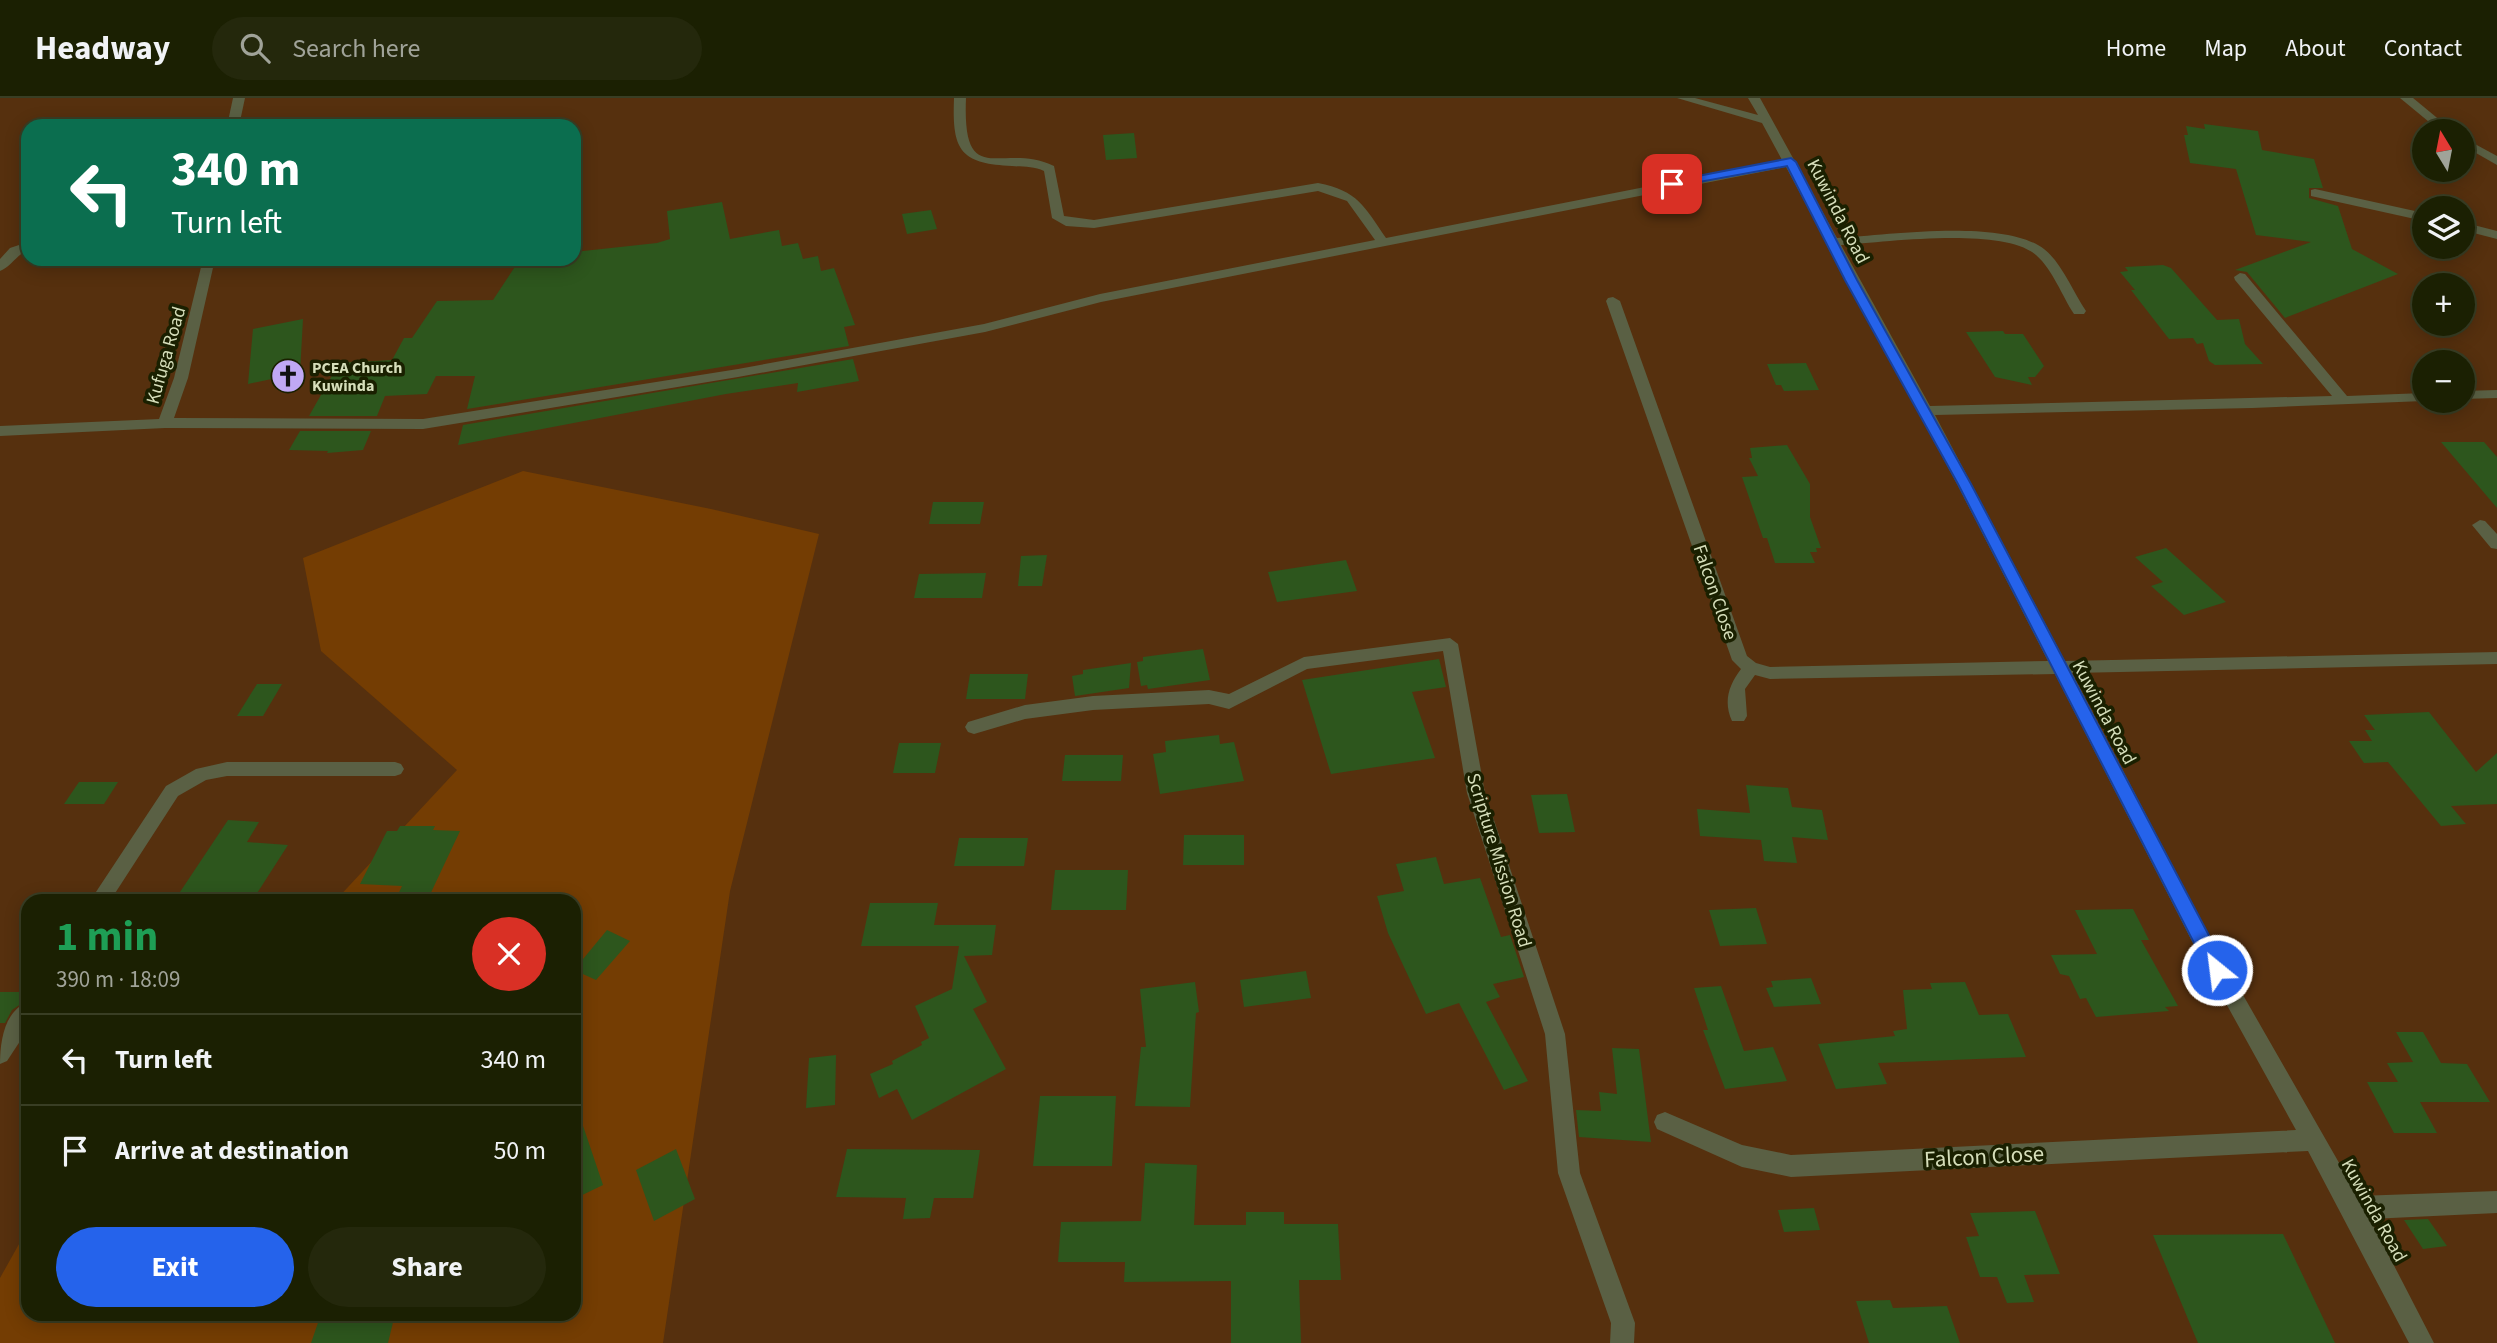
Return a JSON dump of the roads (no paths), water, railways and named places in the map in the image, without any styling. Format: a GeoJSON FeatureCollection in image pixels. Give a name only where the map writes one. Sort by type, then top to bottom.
{"type":"FeatureCollection","features":[{"type":"Feature","properties":{"kind":"street"},"geometry":{"type":"LineString","coordinates":[[234,119],[239,98]]}},
{"type":"Feature","properties":{"kind":"street"},"geometry":{"type":"LineString","coordinates":[[960,98],[958,135],[962,146],[974,157],[995,163],[1036,163],[1050,169],[1055,211],[1058,218],[1066,222],[1094,224],[1318,187],[1338,190],[1351,196],[1382,242]]}},
{"type":"Feature","properties":{"kind":"street"},"geometry":{"type":"LineString","coordinates":[[1683,98],[1766,121]]}},
{"type":"Feature","properties":{"kind":"street","name":"Kuwinda Road"},"geometry":{"type":"LineString","coordinates":[[1754,98],[1965,484],[2204,946],[2311,1140],[2352,1208],[2422,1343]]}},
{"type":"Feature","properties":{"kind":"street"},"geometry":{"type":"LineString","coordinates":[[2406,98],[2432,119]]}},
{"type":"Feature","properties":{"kind":"street"},"geometry":{"type":"LineString","coordinates":[[2475,147],[2497,160]]}},
{"type":"Feature","properties":{"kind":"street"},"geometry":{"type":"LineString","coordinates":[[165,422],[423,424],[738,373],[985,328],[1100,298],[1791,162]]}},
{"type":"Feature","properties":{"kind":"street"},"geometry":{"type":"LineString","coordinates":[[2315,193],[2412,214]]}},
{"type":"Feature","properties":{"kind":"street"},"geometry":{"type":"LineString","coordinates":[[2475,229],[2497,234]]}},
{"type":"Feature","properties":{"kind":"street"},"geometry":{"type":"LineString","coordinates":[[1831,242],[1979,236],[2020,241],[2040,253],[2079,311]]}},
{"type":"Feature","properties":{"kind":"street"},"geometry":{"type":"LineString","coordinates":[[0,267],[14,251],[21,248]]}},
{"type":"Feature","properties":{"kind":"street","name":"Kufuga Road"},"geometry":{"type":"LineString","coordinates":[[0,431],[165,422],[181,378],[207,266]]}},
{"type":"Feature","properties":{"kind":"street"},"geometry":{"type":"LineString","coordinates":[[2240,277],[2343,400]]}},
{"type":"Feature","properties":{"kind":"street","name":"Falcon Close"},"geometry":{"type":"LineString","coordinates":[[1613,301],[1740,660],[1751,668]]}},
{"type":"Feature","properties":{"kind":"street"},"geometry":{"type":"LineString","coordinates":[[2475,395],[2497,394]]}},
{"type":"Feature","properties":{"kind":"street"},"geometry":{"type":"LineString","coordinates":[[1923,411],[2412,397]]}},
{"type":"Feature","properties":{"kind":"street"},"geometry":{"type":"LineString","coordinates":[[2480,525],[2497,544]]}},
{"type":"Feature","properties":{"kind":"street","name":"Scripture Mission Road"},"geometry":{"type":"LineString","coordinates":[[974,727],[1025,712],[1093,703],[1209,697],[1229,702],[1304,663],[1450,644],[1476,793],[1555,1034],[1569,1172],[1623,1323],[1622,1343]]}},
{"type":"Feature","properties":{"kind":"street"},"geometry":{"type":"LineString","coordinates":[[1738,716],[1736,688],[1751,668],[1770,673],[2497,658]]}},
{"type":"Feature","properties":{"kind":"street"},"geometry":{"type":"LineString","coordinates":[[105,894],[172,791],[202,774],[227,769],[394,769]]}},
{"type":"Feature","properties":{"kind":"street"},"geometry":{"type":"LineString","coordinates":[[0,1054],[21,1022]]}},
{"type":"Feature","properties":{"kind":"street","name":"Falcon Close"},"geometry":{"type":"LineString","coordinates":[[1665,1122],[1743,1158],[1766,1165],[1791,1166],[2311,1140]]}},
{"type":"Feature","properties":{"kind":"street"},"geometry":{"type":"LineString","coordinates":[[2352,1208],[2497,1202]]}},
{"type":"Feature","properties":{"kind":"place","name":"PCEA Church Kuwinda"},"geometry":{"type":"Point","coordinates":[288,376]}}]}
